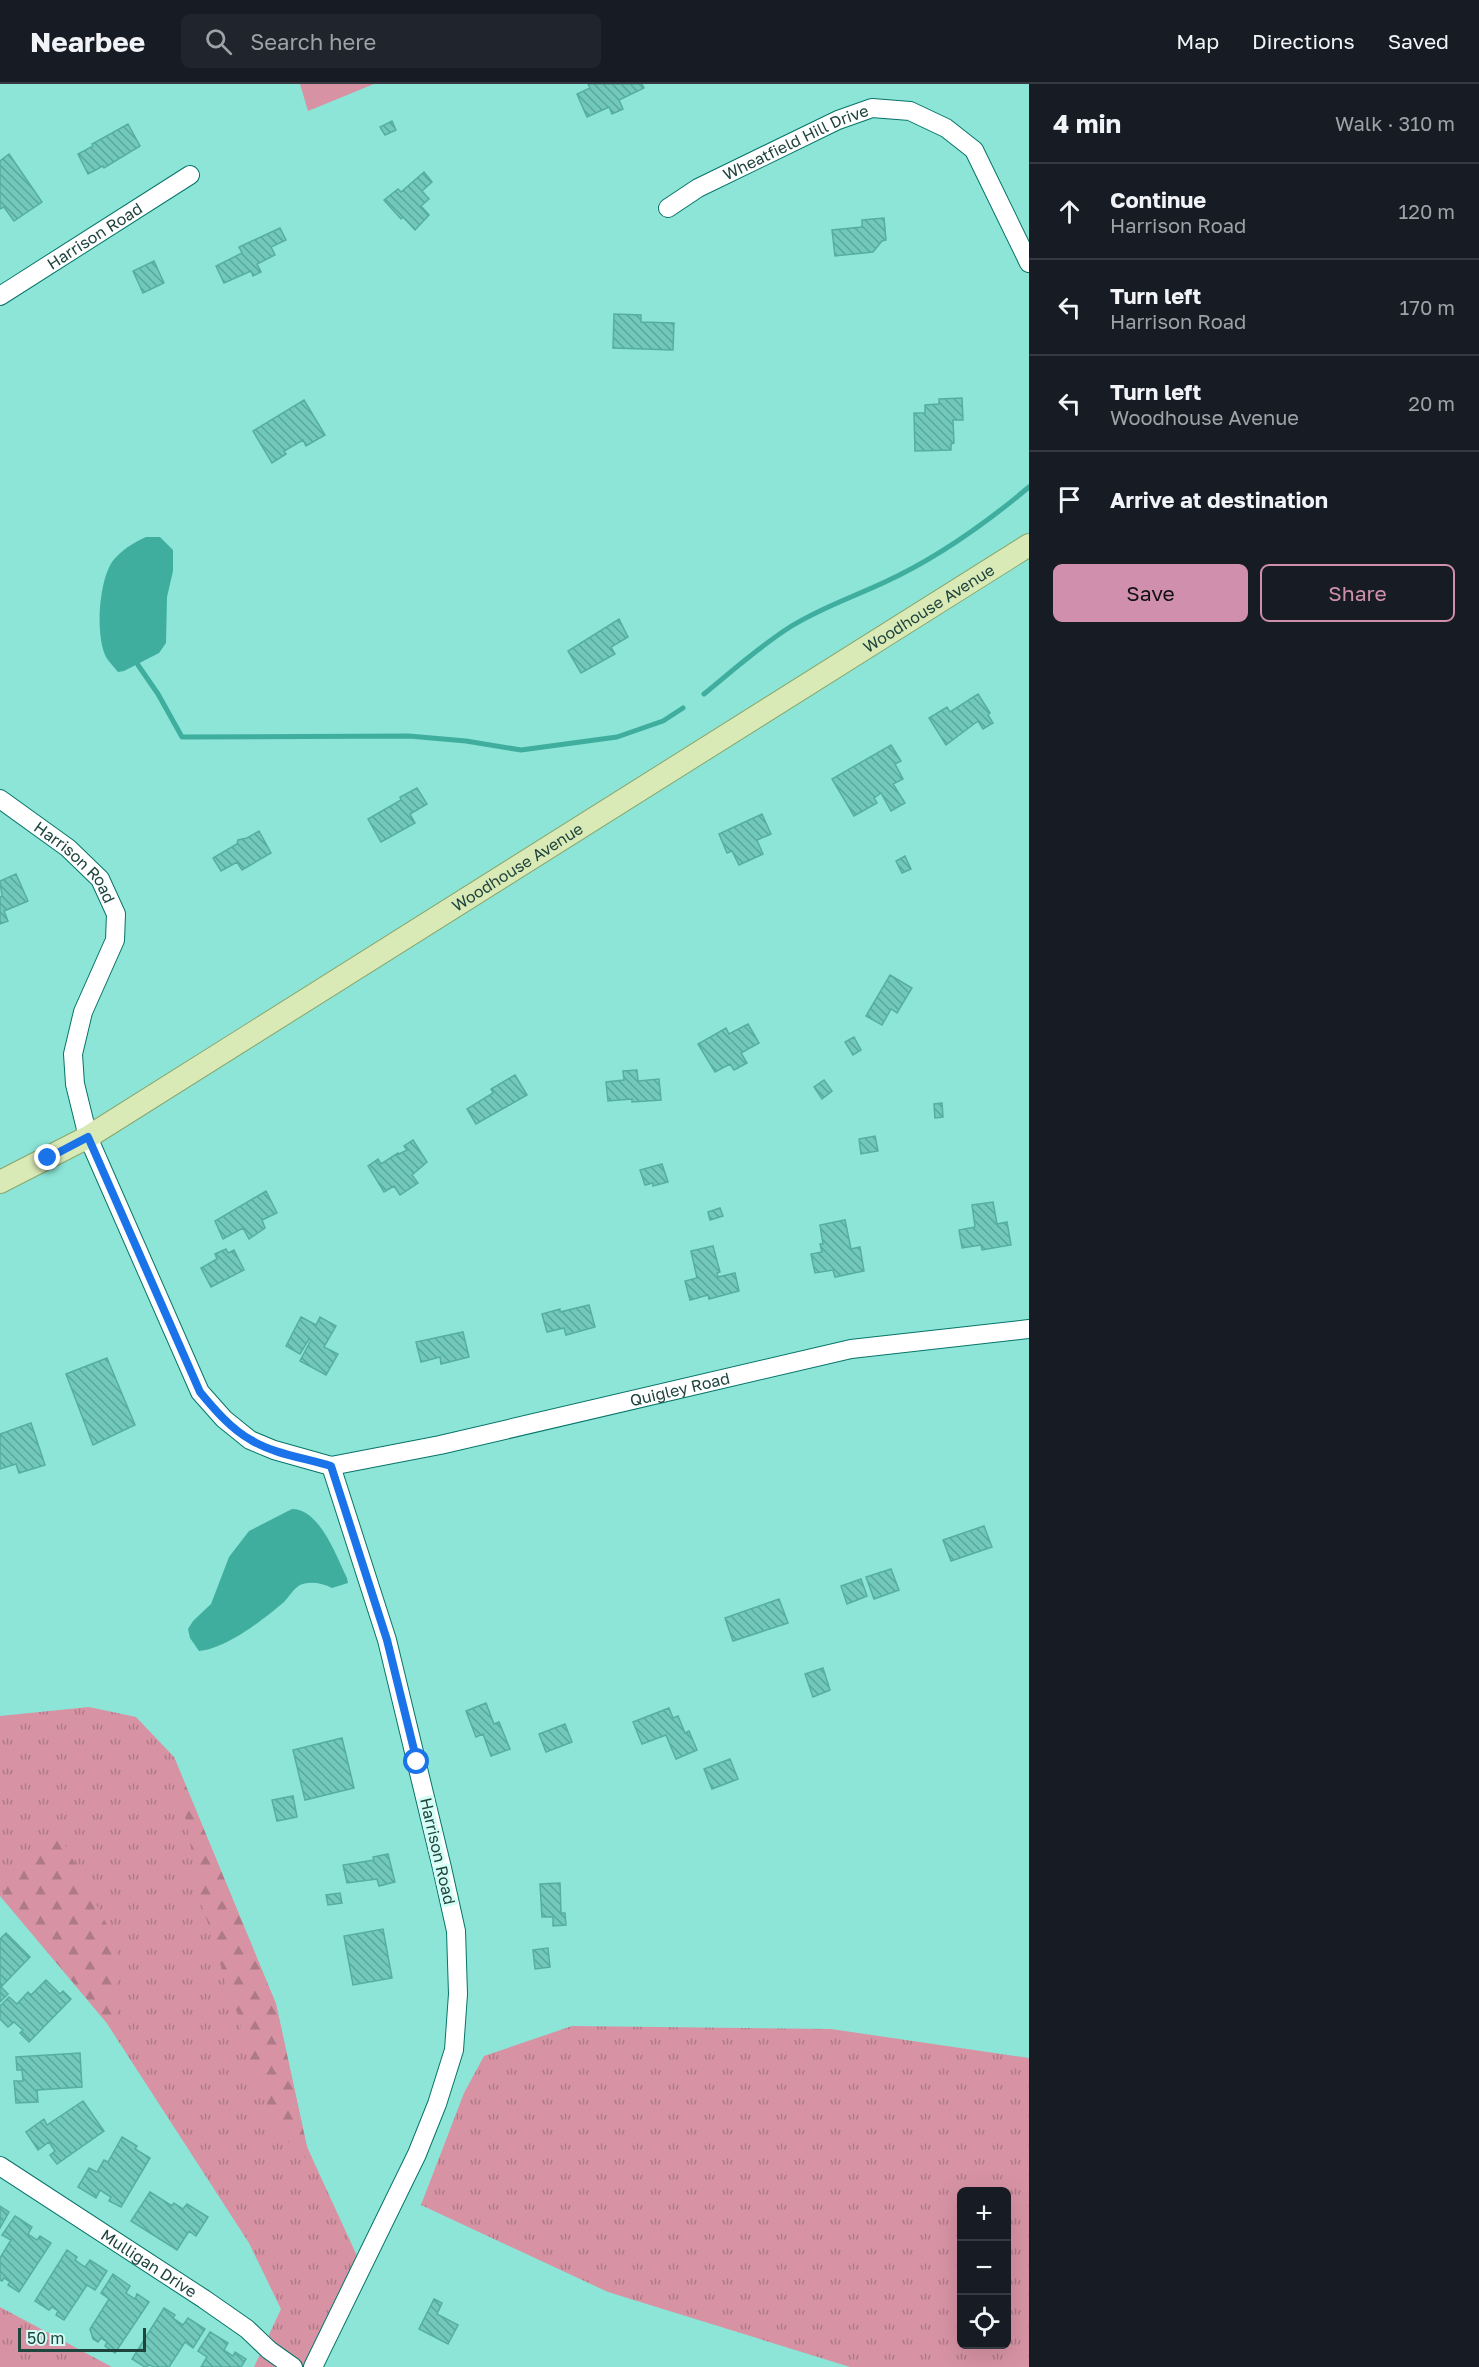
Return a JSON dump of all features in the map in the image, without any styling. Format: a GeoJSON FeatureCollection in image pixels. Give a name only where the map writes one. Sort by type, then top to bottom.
{"type":"FeatureCollection","features":[{"type":"Feature","properties":{"kind":"main road","name":"Woodhouse Avenue"},"geometry":{"type":"LineString","coordinates":[[0,1182],[88,1137],[1029,545]]}},
{"type":"Feature","properties":{"kind":"street","name":"Wheatfield Hill Drive"},"geometry":{"type":"LineString","coordinates":[[668,208],[698,188],[838,120],[872,108],[910,111],[946,128],[974,150],[1029,263]]}},
{"type":"Feature","properties":{"kind":"street","name":"Harrison Road"},"geometry":{"type":"LineString","coordinates":[[0,296],[190,175]]}},
{"type":"Feature","properties":{"kind":"street","name":"Harrison Road"},"geometry":{"type":"LineString","coordinates":[[0,800],[68,848],[100,879],[116,914],[115,940],[83,1012],[73,1054],[75,1084],[88,1137],[200,1392],[224,1419],[250,1440],[274,1450],[331,1466],[387,1640],[456,1930],[458,1994],[454,2049],[437,2104],[417,2154],[313,2367]]}},
{"type":"Feature","properties":{"kind":"street","name":"Quigley Road"},"geometry":{"type":"LineString","coordinates":[[331,1466],[440,1445],[850,1349],[1029,1329]]}},
{"type":"Feature","properties":{"kind":"street","name":"Mulligan Drive"},"geometry":{"type":"LineString","coordinates":[[0,2166],[204,2299],[247,2329],[269,2350],[293,2367]]}},
{"type":"Feature","properties":{"kind":"green space"},"geometry":{"type":"Polygon","coordinates":[[[300,84],[374,84],[308,111],[300,84]]]}},
{"type":"Feature","properties":{"kind":"green space"},"geometry":{"type":"Polygon","coordinates":[[[89,1707],[136,1717],[174,1757],[276,2004],[307,2147],[358,2258],[306,2367],[254,2367],[281,2309],[249,2243],[106,2022],[0,1896],[0,1716],[89,1707]]]}},
{"type":"Feature","properties":{"kind":"green space"},"geometry":{"type":"Polygon","coordinates":[[[174,1757],[276,2004],[307,2147],[315,2166],[278,2133],[241,2037],[241,2023],[224,1979],[215,1942],[202,1907],[174,1757]]]}},
{"type":"Feature","properties":{"kind":"green space"},"geometry":{"type":"Polygon","coordinates":[[[48,1837],[61,1837],[116,1942],[118,2021],[106,2022],[1,1896],[30,1854],[48,1837]]]}},
{"type":"Feature","properties":{"kind":"green space"},"geometry":{"type":"Polygon","coordinates":[[[572,2026],[831,2029],[1029,2058],[1029,2367],[850,2367],[608,2292],[421,2205],[464,2093],[484,2056],[572,2026]]]}},
{"type":"Feature","properties":{"kind":"green space"},"geometry":{"type":"Polygon","coordinates":[[[0,2307],[112,2367],[0,2367],[0,2307]]]}},
{"type":"Feature","properties":{"kind":"shaded area"},"geometry":{"type":"Polygon","coordinates":[[[146,537],[160,537],[173,550],[173,571],[167,597],[166,643],[159,653],[118,672],[106,657],[100,636],[101,595],[112,562],[128,547],[146,537]]]}},
{"type":"Feature","properties":{"kind":"shaded area"},"geometry":{"type":"Polygon","coordinates":[[[292,1509],[302,1511],[319,1525],[332,1546],[348,1583],[332,1588],[316,1583],[300,1585],[284,1602],[244,1632],[221,1645],[199,1651],[190,1638],[188,1629],[211,1604],[229,1557],[249,1531],[292,1509]]]}},
{"type":"Feature","properties":{"kind":"building"},"geometry":{"type":"Polygon","coordinates":[[[588,84],[642,84],[644,88],[619,100],[623,109],[612,114],[609,107],[587,117],[577,94],[590,88],[588,84]]]}},
{"type":"Feature","properties":{"kind":"building"},"geometry":{"type":"Polygon","coordinates":[[[392,121],[396,130],[385,135],[380,127],[392,121]]]}},
{"type":"Feature","properties":{"kind":"building"},"geometry":{"type":"Polygon","coordinates":[[[128,124],[140,146],[104,168],[103,166],[88,174],[78,154],[128,124]]]}},
{"type":"Feature","properties":{"kind":"building"},"geometry":{"type":"Polygon","coordinates":[[[9,154],[42,202],[14,221],[4,207],[0,209],[0,161],[9,154]]]}},
{"type":"Feature","properties":{"kind":"building"},"geometry":{"type":"Polygon","coordinates":[[[424,172],[432,182],[422,191],[429,199],[421,206],[429,215],[415,230],[403,217],[401,219],[384,200],[398,189],[401,192],[424,172]]]}},
{"type":"Feature","properties":{"kind":"building"},"geometry":{"type":"Polygon","coordinates":[[[884,218],[886,240],[882,241],[873,252],[835,256],[832,230],[862,227],[862,220],[884,218]]]}},
{"type":"Feature","properties":{"kind":"building"},"geometry":{"type":"Polygon","coordinates":[[[280,228],[286,240],[271,247],[275,255],[257,264],[261,272],[253,276],[251,271],[224,283],[216,266],[242,253],[239,247],[280,228]]]}},
{"type":"Feature","properties":{"kind":"building"},"geometry":{"type":"Polygon","coordinates":[[[154,261],[164,283],[143,293],[133,271],[154,261]]]}},
{"type":"Feature","properties":{"kind":"building"},"geometry":{"type":"Polygon","coordinates":[[[614,314],[641,315],[641,322],[674,323],[673,350],[613,348],[614,314]]]}},
{"type":"Feature","properties":{"kind":"building"},"geometry":{"type":"Polygon","coordinates":[[[962,398],[963,420],[953,420],[954,443],[951,444],[951,450],[915,451],[914,413],[925,413],[925,405],[939,404],[939,399],[962,398]]]}},
{"type":"Feature","properties":{"kind":"building"},"geometry":{"type":"Polygon","coordinates":[[[304,400],[325,435],[306,446],[303,440],[284,451],[286,454],[272,463],[253,431],[304,400]]]}},
{"type":"Feature","properties":{"kind":"building"},"geometry":{"type":"Polygon","coordinates":[[[619,619],[628,637],[611,647],[615,654],[581,673],[568,651],[619,619]]]}},
{"type":"Feature","properties":{"kind":"building"},"geometry":{"type":"Polygon","coordinates":[[[978,694],[990,713],[988,715],[993,723],[983,729],[978,721],[946,745],[929,718],[947,707],[950,712],[978,694]]]}},
{"type":"Feature","properties":{"kind":"building"},"geometry":{"type":"Polygon","coordinates":[[[891,745],[901,761],[895,764],[903,779],[893,784],[905,803],[891,811],[881,793],[874,798],[877,803],[854,816],[832,779],[891,745]]]}},
{"type":"Feature","properties":{"kind":"building"},"geometry":{"type":"Polygon","coordinates":[[[417,788],[427,804],[410,814],[415,823],[381,842],[368,819],[417,788]]]}},
{"type":"Feature","properties":{"kind":"building"},"geometry":{"type":"Polygon","coordinates":[[[762,814],[771,834],[757,840],[763,854],[739,865],[732,851],[727,853],[719,834],[762,814]]]}},
{"type":"Feature","properties":{"kind":"building"},"geometry":{"type":"Polygon","coordinates":[[[259,831],[271,853],[242,870],[237,862],[221,871],[213,858],[237,844],[238,840],[259,831]]]}},
{"type":"Feature","properties":{"kind":"building"},"geometry":{"type":"Polygon","coordinates":[[[905,856],[911,869],[902,873],[896,861],[905,856]]]}},
{"type":"Feature","properties":{"kind":"building"},"geometry":{"type":"Polygon","coordinates":[[[16,874],[28,901],[4,911],[8,921],[0,924],[0,897],[2,896],[0,881],[16,874]]]}},
{"type":"Feature","properties":{"kind":"building"},"geometry":{"type":"Polygon","coordinates":[[[890,975],[912,988],[897,1013],[891,1009],[882,1025],[866,1016],[890,975]]]}},
{"type":"Feature","properties":{"kind":"building"},"geometry":{"type":"Polygon","coordinates":[[[748,1024],[759,1043],[741,1053],[747,1063],[734,1070],[730,1064],[715,1072],[698,1044],[726,1028],[729,1034],[748,1024]]]}},
{"type":"Feature","properties":{"kind":"building"},"geometry":{"type":"Polygon","coordinates":[[[854,1037],[861,1050],[853,1055],[845,1042],[854,1037]]]}},
{"type":"Feature","properties":{"kind":"building"},"geometry":{"type":"Polygon","coordinates":[[[637,1070],[638,1081],[659,1079],[661,1100],[608,1101],[606,1082],[624,1080],[623,1071],[637,1070]]]}},
{"type":"Feature","properties":{"kind":"building"},"geometry":{"type":"Polygon","coordinates":[[[515,1075],[527,1095],[476,1124],[467,1109],[493,1093],[491,1089],[515,1075]]]}},
{"type":"Feature","properties":{"kind":"building"},"geometry":{"type":"Polygon","coordinates":[[[824,1080],[832,1091],[822,1099],[814,1087],[824,1080]]]}},
{"type":"Feature","properties":{"kind":"building"},"geometry":{"type":"Polygon","coordinates":[[[942,1103],[943,1117],[935,1118],[934,1104],[942,1103]]]}},
{"type":"Feature","properties":{"kind":"building"},"geometry":{"type":"Polygon","coordinates":[[[875,1136],[878,1151],[861,1154],[859,1139],[875,1136]]]}},
{"type":"Feature","properties":{"kind":"building"},"geometry":{"type":"Polygon","coordinates":[[[413,1140],[427,1162],[412,1175],[418,1183],[400,1195],[394,1186],[384,1192],[368,1166],[378,1159],[381,1164],[407,1150],[404,1146],[413,1140]]]}},
{"type":"Feature","properties":{"kind":"building"},"geometry":{"type":"Polygon","coordinates":[[[662,1164],[668,1182],[653,1186],[653,1183],[645,1185],[640,1170],[662,1164]]]}},
{"type":"Feature","properties":{"kind":"building"},"geometry":{"type":"Polygon","coordinates":[[[266,1191],[277,1213],[262,1220],[265,1228],[249,1239],[243,1228],[223,1239],[215,1221],[266,1191]]]}},
{"type":"Feature","properties":{"kind":"building"},"geometry":{"type":"Polygon","coordinates":[[[993,1202],[997,1224],[1007,1222],[1011,1245],[982,1250],[981,1245],[962,1248],[959,1230],[975,1227],[972,1205],[993,1202]]]}},
{"type":"Feature","properties":{"kind":"building"},"geometry":{"type":"Polygon","coordinates":[[[720,1208],[723,1216],[710,1220],[708,1212],[720,1208]]]}},
{"type":"Feature","properties":{"kind":"building"},"geometry":{"type":"Polygon","coordinates":[[[845,1220],[851,1249],[860,1247],[864,1271],[835,1277],[833,1270],[815,1273],[811,1254],[822,1252],[820,1225],[845,1220]]]}},
{"type":"Feature","properties":{"kind":"building"},"geometry":{"type":"Polygon","coordinates":[[[713,1246],[720,1272],[717,1273],[718,1277],[735,1273],[739,1291],[709,1299],[708,1295],[690,1300],[685,1281],[697,1278],[691,1251],[713,1246]]]}},
{"type":"Feature","properties":{"kind":"building"},"geometry":{"type":"Polygon","coordinates":[[[226,1249],[228,1253],[234,1250],[244,1270],[211,1287],[201,1268],[217,1259],[215,1254],[226,1249]]]}},
{"type":"Feature","properties":{"kind":"building"},"geometry":{"type":"Polygon","coordinates":[[[589,1305],[595,1327],[566,1335],[564,1328],[547,1332],[542,1314],[589,1305]]]}},
{"type":"Feature","properties":{"kind":"building"},"geometry":{"type":"Polygon","coordinates":[[[301,1317],[316,1325],[320,1317],[336,1326],[324,1347],[338,1354],[326,1375],[300,1361],[311,1340],[309,1339],[300,1354],[286,1346],[301,1317]]]}},
{"type":"Feature","properties":{"kind":"building"},"geometry":{"type":"Polygon","coordinates":[[[463,1332],[469,1357],[441,1364],[440,1357],[421,1362],[416,1342],[463,1332]]]}},
{"type":"Feature","properties":{"kind":"building"},"geometry":{"type":"Polygon","coordinates":[[[107,1358],[135,1425],[93,1445],[66,1374],[107,1358]]]}},
{"type":"Feature","properties":{"kind":"building"},"geometry":{"type":"Polygon","coordinates":[[[31,1423],[45,1465],[19,1473],[16,1464],[0,1469],[0,1434],[31,1423]]]}},
{"type":"Feature","properties":{"kind":"building"},"geometry":{"type":"Polygon","coordinates":[[[984,1526],[992,1547],[951,1561],[943,1540],[984,1526]]]}},
{"type":"Feature","properties":{"kind":"building"},"geometry":{"type":"Polygon","coordinates":[[[891,1569],[899,1590],[874,1599],[866,1577],[891,1569]]]}},
{"type":"Feature","properties":{"kind":"building"},"geometry":{"type":"Polygon","coordinates":[[[861,1579],[867,1596],[847,1604],[841,1586],[861,1579]]]}},
{"type":"Feature","properties":{"kind":"building"},"geometry":{"type":"Polygon","coordinates":[[[779,1599],[788,1623],[733,1641],[725,1618],[779,1599]]]}},
{"type":"Feature","properties":{"kind":"building"},"geometry":{"type":"Polygon","coordinates":[[[823,1668],[830,1690],[813,1697],[805,1674],[823,1668]]]}},
{"type":"Feature","properties":{"kind":"building"},"geometry":{"type":"Polygon","coordinates":[[[486,1703],[494,1724],[499,1722],[510,1749],[491,1756],[483,1734],[476,1737],[466,1711],[486,1703]]]}},
{"type":"Feature","properties":{"kind":"building"},"geometry":{"type":"Polygon","coordinates":[[[669,1708],[673,1718],[678,1716],[685,1733],[689,1731],[697,1750],[676,1759],[666,1735],[642,1744],[633,1722],[669,1708]]]}},
{"type":"Feature","properties":{"kind":"building"},"geometry":{"type":"Polygon","coordinates":[[[565,1724],[572,1742],[546,1752],[539,1734],[565,1724]]]}},
{"type":"Feature","properties":{"kind":"building"},"geometry":{"type":"Polygon","coordinates":[[[342,1738],[354,1788],[305,1800],[293,1750],[342,1738]]]}},
{"type":"Feature","properties":{"kind":"building"},"geometry":{"type":"Polygon","coordinates":[[[730,1759],[738,1779],[712,1789],[704,1769],[730,1759]]]}},
{"type":"Feature","properties":{"kind":"building"},"geometry":{"type":"Polygon","coordinates":[[[293,1796],[297,1817],[277,1821],[272,1800],[293,1796]]]}},
{"type":"Feature","properties":{"kind":"building"},"geometry":{"type":"Polygon","coordinates":[[[388,1854],[395,1882],[379,1886],[377,1879],[347,1883],[343,1865],[374,1860],[373,1857],[388,1854]]]}},
{"type":"Feature","properties":{"kind":"building"},"geometry":{"type":"Polygon","coordinates":[[[560,1883],[561,1913],[565,1913],[566,1925],[553,1926],[553,1917],[542,1917],[540,1884],[560,1883]]]}},
{"type":"Feature","properties":{"kind":"building"},"geometry":{"type":"Polygon","coordinates":[[[340,1893],[342,1903],[328,1905],[326,1895],[340,1893]]]}},
{"type":"Feature","properties":{"kind":"building"},"geometry":{"type":"Polygon","coordinates":[[[383,1929],[392,1978],[353,1985],[344,1936],[383,1929]]]}},
{"type":"Feature","properties":{"kind":"building"},"geometry":{"type":"Polygon","coordinates":[[[6,1933],[30,1957],[1,1987],[8,1994],[0,2002],[0,1939],[6,1933]]]}},
{"type":"Feature","properties":{"kind":"building"},"geometry":{"type":"Polygon","coordinates":[[[548,1948],[550,1967],[535,1969],[533,1950],[548,1948]]]}},
{"type":"Feature","properties":{"kind":"building"},"geometry":{"type":"Polygon","coordinates":[[[46,1980],[60,1994],[63,1991],[71,1999],[29,2042],[20,2033],[23,2030],[14,2022],[8,2027],[0,2019],[0,2006],[9,1997],[17,2004],[28,1992],[31,1995],[46,1980]]]}},
{"type":"Feature","properties":{"kind":"building"},"geometry":{"type":"Polygon","coordinates":[[[80,2053],[82,2087],[37,2090],[38,2102],[16,2103],[14,2081],[23,2081],[22,2070],[17,2070],[16,2057],[80,2053]]]}},
{"type":"Feature","properties":{"kind":"building"},"geometry":{"type":"Polygon","coordinates":[[[83,2101],[104,2131],[57,2164],[50,2155],[55,2151],[49,2142],[38,2150],[26,2132],[44,2119],[47,2125],[83,2101]]]}},
{"type":"Feature","properties":{"kind":"building"},"geometry":{"type":"Polygon","coordinates":[[[122,2137],[137,2146],[135,2149],[150,2158],[121,2207],[109,2201],[111,2197],[100,2190],[96,2198],[78,2187],[89,2168],[97,2172],[104,2160],[108,2162],[122,2137]]]}},
{"type":"Feature","properties":{"kind":"building"},"geometry":{"type":"Polygon","coordinates":[[[150,2192],[172,2206],[174,2203],[183,2209],[187,2204],[208,2217],[196,2236],[189,2231],[177,2250],[131,2221],[150,2192]]]}},
{"type":"Feature","properties":{"kind":"building"},"geometry":{"type":"Polygon","coordinates":[[[0,2206],[9,2212],[0,2228],[0,2206]]]}},
{"type":"Feature","properties":{"kind":"building"},"geometry":{"type":"Polygon","coordinates":[[[15,2216],[32,2227],[28,2234],[37,2240],[40,2236],[51,2243],[19,2292],[8,2285],[10,2282],[4,2278],[0,2280],[0,2258],[11,2240],[2,2235],[15,2216]]]}},
{"type":"Feature","properties":{"kind":"building"},"geometry":{"type":"Polygon","coordinates":[[[67,2250],[85,2267],[90,2260],[107,2271],[95,2290],[87,2285],[64,2320],[56,2315],[58,2311],[52,2307],[49,2310],[35,2301],[67,2250]]]}},
{"type":"Feature","properties":{"kind":"building"},"geometry":{"type":"Polygon","coordinates":[[[113,2274],[130,2286],[126,2293],[135,2299],[137,2294],[149,2302],[115,2353],[105,2346],[107,2342],[101,2338],[98,2342],[93,2339],[90,2329],[109,2299],[101,2293],[113,2274]]]}},
{"type":"Feature","properties":{"kind":"building"},"geometry":{"type":"Polygon","coordinates":[[[434,2299],[442,2303],[437,2314],[458,2325],[448,2344],[419,2329],[434,2299]]]}},
{"type":"Feature","properties":{"kind":"building"},"geometry":{"type":"Polygon","coordinates":[[[164,2308],[175,2315],[173,2318],[183,2325],[188,2318],[205,2329],[193,2348],[185,2342],[169,2367],[150,2365],[145,2367],[132,2359],[164,2308]]]}},
{"type":"Feature","properties":{"kind":"building"},"geometry":{"type":"Polygon","coordinates":[[[210,2332],[228,2343],[224,2350],[233,2356],[235,2352],[246,2359],[241,2367],[201,2367],[207,2357],[198,2351],[210,2332]]]}},
{"type":"Feature","properties":{"kind":"waterway"},"geometry":{"type":"LineString","coordinates":[[704,694],[757,650],[790,627],[813,614],[904,573],[942,551],[978,527],[1029,487]]}},
{"type":"Feature","properties":{"kind":"waterway"},"geometry":{"type":"LineString","coordinates":[[138,665],[158,694],[182,737],[409,736],[466,741],[521,750],[617,737],[663,721],[683,708]]}},
{"type":"Feature","properties":{"kind":"route"},"geometry":{"type":"LineString","coordinates":[[48,1158],[88,1137],[200,1392],[210,1404],[250,1440],[274,1450],[331,1466],[387,1640],[417,1762]]}}]}
